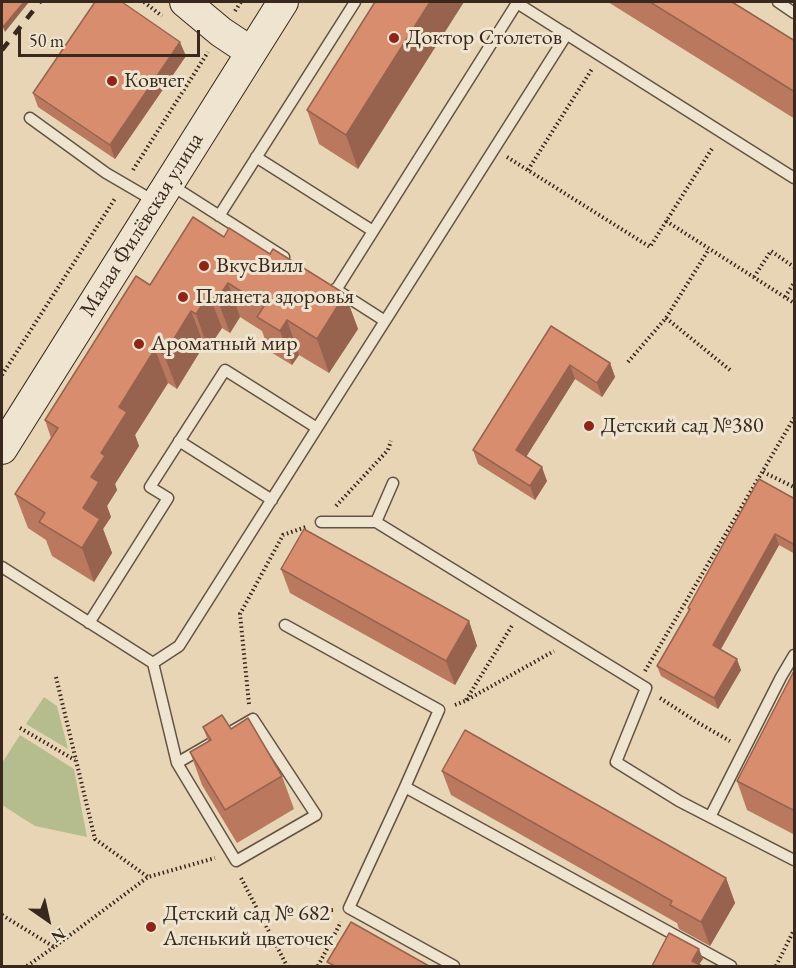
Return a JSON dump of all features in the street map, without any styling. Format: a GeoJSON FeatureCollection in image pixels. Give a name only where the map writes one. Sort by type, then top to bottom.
{"type":"FeatureCollection","features":[{"type":"Feature","properties":{"kind":"street"},"geometry":{"type":"LineString","coordinates":[[185,2],[221,32],[251,52]]}},
{"type":"Feature","properties":{"kind":"street","name":"Малая Филёвская улица"},"geometry":{"type":"LineString","coordinates":[[2,449],[283,2]]}},
{"type":"Feature","properties":{"kind":"lane"},"geometry":{"type":"LineString","coordinates":[[219,216],[355,2]]}},
{"type":"Feature","properties":{"kind":"lane"},"geometry":{"type":"LineString","coordinates":[[778,2],[791,7]]}},
{"type":"Feature","properties":{"kind":"lane"},"geometry":{"type":"LineString","coordinates":[[385,321],[332,287],[373,231],[517,3],[795,178]]}},
{"type":"Feature","properties":{"kind":"lane"},"geometry":{"type":"LineString","coordinates":[[153,663],[179,646],[567,34]]}},
{"type":"Feature","properties":{"kind":"lane"},"geometry":{"type":"LineString","coordinates":[[30,118],[106,173],[219,216],[290,261]]}},
{"type":"Feature","properties":{"kind":"lane"},"geometry":{"type":"LineString","coordinates":[[256,157],[373,231]]}},
{"type":"Feature","properties":{"kind":"lane"},"geometry":{"type":"LineString","coordinates":[[89,622],[168,498],[150,487],[225,370],[317,428]]}},
{"type":"Feature","properties":{"kind":"lane"},"geometry":{"type":"LineString","coordinates":[[179,441],[272,500]]}},
{"type":"Feature","properties":{"kind":"lane"},"geometry":{"type":"LineString","coordinates":[[376,522],[393,483]]}},
{"type":"Feature","properties":{"kind":"lane"},"geometry":{"type":"LineString","coordinates":[[321,522],[376,522],[642,685],[616,762],[679,801],[795,860]]}},
{"type":"Feature","properties":{"kind":"lane"},"geometry":{"type":"LineString","coordinates":[[2,567],[153,663],[177,763],[236,861],[316,815],[253,719],[177,763]]}},
{"type":"Feature","properties":{"kind":"lane"},"geometry":{"type":"LineString","coordinates":[[285,625],[439,710],[349,908],[454,966]]}},
{"type":"Feature","properties":{"kind":"lane"},"geometry":{"type":"LineString","coordinates":[[710,817],[781,677],[795,655]]}},
{"type":"Feature","properties":{"kind":"lane"},"geometry":{"type":"LineString","coordinates":[[405,787],[731,966]]}},
{"type":"Feature","properties":{"kind":"path"},"geometry":{"type":"LineString","coordinates":[[528,170],[601,56]]}},
{"type":"Feature","properties":{"kind":"path"},"geometry":{"type":"LineString","coordinates":[[514,161],[650,247],[722,132]]}},
{"type":"Feature","properties":{"kind":"path"},"geometry":{"type":"LineString","coordinates":[[666,221],[795,303]]}},
{"type":"Feature","properties":{"kind":"path"},"geometry":{"type":"LineString","coordinates":[[628,362],[666,318],[709,249]]}},
{"type":"Feature","properties":{"kind":"path"},"geometry":{"type":"LineString","coordinates":[[754,278],[771,251],[795,267]]}},
{"type":"Feature","properties":{"kind":"path"},"geometry":{"type":"LineString","coordinates":[[785,297],[795,283]]}},
{"type":"Feature","properties":{"kind":"path"},"geometry":{"type":"LineString","coordinates":[[666,318],[730,370]]}},
{"type":"Feature","properties":{"kind":"path"},"geometry":{"type":"LineString","coordinates":[[744,749],[697,722],[642,685],[795,418]]}},
{"type":"Feature","properties":{"kind":"path"},"geometry":{"type":"LineString","coordinates":[[248,707],[240,614],[283,535],[321,522],[388,450],[391,441]]}},
{"type":"Feature","properties":{"kind":"path"},"geometry":{"type":"LineString","coordinates":[[763,472],[795,487]]}},
{"type":"Feature","properties":{"kind":"path"},"geometry":{"type":"LineString","coordinates":[[465,701],[521,611]]}},
{"type":"Feature","properties":{"kind":"path"},"geometry":{"type":"LineString","coordinates":[[439,710],[465,701],[570,642]]}},
{"type":"Feature","properties":{"kind":"path"},"geometry":{"type":"LineString","coordinates":[[56,677],[95,839],[148,877]]}},
{"type":"Feature","properties":{"kind":"path"},"geometry":{"type":"LineString","coordinates":[[20,728],[76,760]]}},
{"type":"Feature","properties":{"kind":"path"},"geometry":{"type":"LineString","coordinates":[[27,966],[148,877],[217,857]]}},
{"type":"Feature","properties":{"kind":"path"},"geometry":{"type":"LineString","coordinates":[[239,874],[287,966]]}},
{"type":"Feature","properties":{"kind":"path"},"geometry":{"type":"LineString","coordinates":[[318,966],[349,908]]}},
{"type":"Feature","properties":{"kind":"path"},"geometry":{"type":"LineString","coordinates":[[2,915],[54,947]]}},
{"type":"Feature","properties":{"kind":"path"},"geometry":{"type":"LineString","coordinates":[[776,966],[795,930]]}},
{"type":"Feature","properties":{"kind":"green space"},"geometry":{"type":"Polygon","coordinates":[[[44,697],[57,706],[68,749],[26,724],[44,697]]]}},
{"type":"Feature","properties":{"kind":"green space"},"geometry":{"type":"Polygon","coordinates":[[[20,735],[74,769],[87,837],[35,826],[2,805],[2,763],[20,735]]]}},
{"type":"Feature","properties":{"kind":"building"},"geometry":{"type":"Polygon","coordinates":[[[2,2],[24,2],[3,27],[2,26],[2,2]]]}},
{"type":"Feature","properties":{"kind":"building","name":"Ковчег"},"geometry":{"type":"Polygon","coordinates":[[[95,2],[122,2],[180,42],[110,145],[33,93],[95,2]]]}},
{"type":"Feature","properties":{"kind":"building"},"geometry":{"type":"Polygon","coordinates":[[[375,2],[430,2],[346,135],[307,110],[375,2]]]}},
{"type":"Feature","properties":{"kind":"building"},"geometry":{"type":"Polygon","coordinates":[[[650,2],[732,2],[795,41],[795,92],[650,2]]]}},
{"type":"Feature","properties":{"kind":"building"},"geometry":{"type":"Polygon","coordinates":[[[193,217],[224,237],[229,228],[270,254],[273,249],[345,294],[317,339],[287,320],[280,331],[257,317],[264,306],[228,283],[217,299],[209,294],[196,314],[191,311],[164,355],[155,349],[119,407],[127,412],[101,453],[105,456],[91,477],[99,482],[83,508],[100,519],[82,548],[39,522],[45,513],[15,494],[58,428],[45,420],[136,276],[150,285],[193,217]]]}},
{"type":"Feature","properties":{"kind":"building"},"geometry":{"type":"Polygon","coordinates":[[[551,326],[610,363],[597,383],[570,365],[516,450],[542,467],[530,486],[473,450],[551,326]]]}},
{"type":"Feature","properties":{"kind":"building"},"geometry":{"type":"Polygon","coordinates":[[[759,479],[795,499],[795,545],[775,534],[713,645],[737,659],[714,698],[657,666],[759,479]]]}},
{"type":"Feature","properties":{"kind":"building"},"geometry":{"type":"Polygon","coordinates":[[[304,529],[469,621],[446,661],[281,569],[304,529]]]}},
{"type":"Feature","properties":{"kind":"building"},"geometry":{"type":"Polygon","coordinates":[[[795,669],[795,808],[793,810],[737,781],[795,669]]]}},
{"type":"Feature","properties":{"kind":"building"},"geometry":{"type":"Polygon","coordinates":[[[222,715],[231,729],[248,718],[282,776],[225,810],[190,752],[211,740],[203,727],[222,715]]]}},
{"type":"Feature","properties":{"kind":"building"},"geometry":{"type":"Polygon","coordinates":[[[465,730],[726,878],[701,922],[670,905],[672,901],[442,771],[465,730]]]}},
{"type":"Feature","properties":{"kind":"building"},"geometry":{"type":"Polygon","coordinates":[[[351,922],[429,966],[335,966],[327,962],[351,922]]]}},
{"type":"Feature","properties":{"kind":"building"},"geometry":{"type":"Polygon","coordinates":[[[669,933],[699,949],[692,961],[702,966],[652,966],[669,933]]]}},
{"type":"Feature","properties":{"kind":"railway"},"geometry":{"type":"LineString","coordinates":[[2,50],[40,2]]}},
{"type":"Feature","properties":{"kind":"place","name":"Доктор Столетов"},"geometry":{"type":"Point","coordinates":[394,38]}},
{"type":"Feature","properties":{"kind":"place","name":"Ковчег"},"geometry":{"type":"Point","coordinates":[112,81]}},
{"type":"Feature","properties":{"kind":"place","name":"ВкусВилл"},"geometry":{"type":"Point","coordinates":[204,266]}},
{"type":"Feature","properties":{"kind":"place","name":"Планета здоровья"},"geometry":{"type":"Point","coordinates":[183,297]}},
{"type":"Feature","properties":{"kind":"place","name":"Ароматный мир"},"geometry":{"type":"Point","coordinates":[139,344]}},
{"type":"Feature","properties":{"kind":"place","name":"Детский сад №380"},"geometry":{"type":"Point","coordinates":[589,426]}},
{"type":"Feature","properties":{"kind":"place","name":"Детский сад № 682 Аленький цветочек"},"geometry":{"type":"Point","coordinates":[151,927]}}]}
